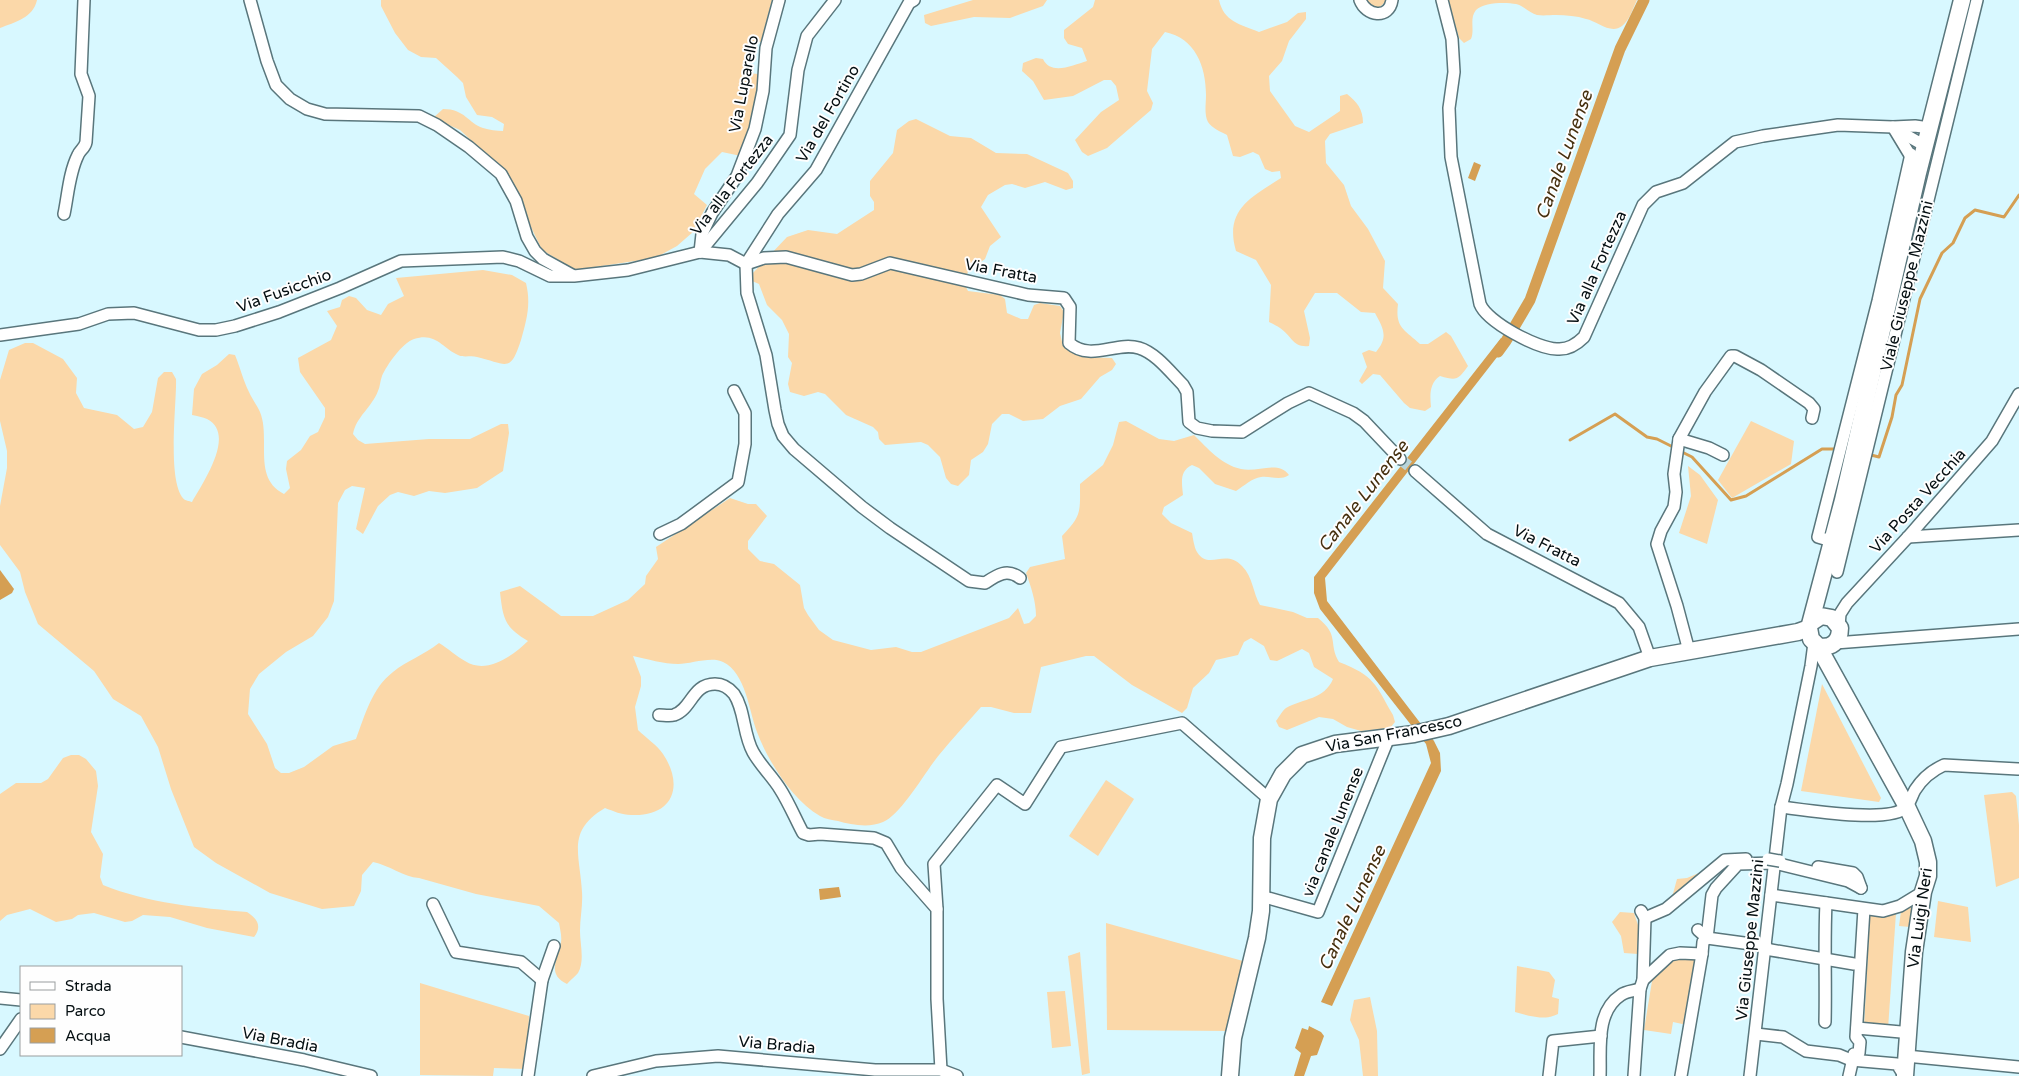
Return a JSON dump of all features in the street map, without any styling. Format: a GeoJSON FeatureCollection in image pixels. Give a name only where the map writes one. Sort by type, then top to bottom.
{"type":"FeatureCollection","features":[{"type":"Feature","properties":{"kind":"main road","name":"Viale Giuseppe Mazzini"},"geometry":{"type":"LineString","coordinates":[[1826,634],[1822,578],[1838,543],[1843,500],[1918,173],[1962,0]]}},
{"type":"Feature","properties":{"kind":"main road","name":"Via San Francesco"},"geometry":{"type":"LineString","coordinates":[[1230,1076],[1233,1038],[1257,938],[1261,912],[1262,838],[1270,799],[1283,774],[1302,755],[1335,744],[1414,734],[1434,729],[1650,658],[1798,632],[1826,634]]}},
{"type":"Feature","properties":{"kind":"main road","name":"Via Luigi Neri"},"geometry":{"type":"LineString","coordinates":[[1826,634],[1843,692],[1907,806],[1923,841],[1928,862],[1928,876],[1923,892],[1904,1032],[1904,1069]]}},
{"type":"Feature","properties":{"kind":"street"},"geometry":{"type":"LineString","coordinates":[[64,214],[78,154],[86,142],[88,96],[81,74],[84,0]]}},
{"type":"Feature","properties":{"kind":"street"},"geometry":{"type":"LineString","coordinates":[[250,0],[267,61],[276,85],[290,99],[307,110],[325,114],[419,116],[437,125],[469,147],[501,174],[516,201],[527,236],[535,251],[544,259],[574,276]]}},
{"type":"Feature","properties":{"kind":"street","name":"Via Luparello"},"geometry":{"type":"LineString","coordinates":[[700,252],[702,234],[712,213],[736,176],[756,129],[763,91],[766,48],[779,0]]}},
{"type":"Feature","properties":{"kind":"street","name":"Via alla Fortezza"},"geometry":{"type":"LineString","coordinates":[[700,252],[758,183],[790,135],[798,70],[806,36],[835,0]]}},
{"type":"Feature","properties":{"kind":"street","name":"Via del Fortino"},"geometry":{"type":"LineString","coordinates":[[746,264],[778,214],[816,170],[909,3],[914,0]]}},
{"type":"Feature","properties":{"kind":"street"},"geometry":{"type":"LineString","coordinates":[[1360,0],[1366,10],[1375,14],[1385,12],[1391,6],[1392,0]]}},
{"type":"Feature","properties":{"kind":"street","name":"Via alla Fortezza"},"geometry":{"type":"LineString","coordinates":[[1442,0],[1452,39],[1454,72],[1449,108],[1451,157],[1480,304],[1485,313],[1502,325],[1548,349],[1568,348],[1578,343],[1584,337],[1643,206],[1656,192],[1683,183],[1736,142],[1763,136],[1838,125],[1915,126],[1927,136],[1920,143],[1893,127]]}},
{"type":"Feature","properties":{"kind":"street","name":"Viale Giuseppe Mazzini"},"geometry":{"type":"LineString","coordinates":[[1837,572],[1838,543],[1978,0]]}},
{"type":"Feature","properties":{"kind":"street"},"geometry":{"type":"LineString","coordinates":[[1893,127],[1911,154],[1918,173]]}},
{"type":"Feature","properties":{"kind":"street","name":"Viale Giuseppe Mazzini"},"geometry":{"type":"LineString","coordinates":[[1838,543],[1818,537],[1878,301],[1911,154]]}},
{"type":"Feature","properties":{"kind":"street","name":"Via Fusicchio"},"geometry":{"type":"LineString","coordinates":[[0,335],[79,324],[108,314],[134,313],[199,330],[216,330],[279,312],[401,261],[503,257],[519,261],[550,276],[574,276],[628,270],[700,252],[729,255],[746,264]]}},
{"type":"Feature","properties":{"kind":"street","name":"Via Fratta"},"geometry":{"type":"LineString","coordinates":[[746,264],[764,258],[786,257],[852,275],[861,274],[890,263],[1028,295],[1064,298],[1070,307],[1069,343],[1076,349],[1088,352],[1137,347],[1148,351],[1184,385],[1187,392],[1189,422],[1197,428],[1212,431],[1242,432],[1288,403],[1309,393],[1353,413],[1364,421],[1400,459]]}},
{"type":"Feature","properties":{"kind":"street"},"geometry":{"type":"LineString","coordinates":[[746,264],[747,293],[766,355],[778,424],[783,436],[794,449],[862,507],[902,537],[969,581],[984,583],[994,576],[1007,572],[1014,573],[1020,578]]}},
{"type":"Feature","properties":{"kind":"street"},"geometry":{"type":"LineString","coordinates":[[1689,651],[1657,544],[1674,507],[1676,492],[1674,474],[1678,445],[1705,392],[1731,356],[1736,356],[1761,370],[1809,403],[1814,408],[1812,418]]}},
{"type":"Feature","properties":{"kind":"street"},"geometry":{"type":"LineString","coordinates":[[660,534],[681,524],[738,482],[745,444],[744,413],[734,392]]}},
{"type":"Feature","properties":{"kind":"street","name":"Via Posta Vecchia"},"geometry":{"type":"LineString","coordinates":[[1826,634],[1847,603],[1992,441],[2019,394]]}},
{"type":"Feature","properties":{"kind":"street"},"geometry":{"type":"LineString","coordinates":[[1678,445],[1708,448],[1723,455]]}},
{"type":"Feature","properties":{"kind":"street","name":"Via Fratta"},"geometry":{"type":"LineString","coordinates":[[1415,471],[1487,534],[1619,602],[1639,627],[1650,658]]}},
{"type":"Feature","properties":{"kind":"street"},"geometry":{"type":"LineString","coordinates":[[1908,537],[2019,530]]}},
{"type":"Feature","properties":{"kind":"street"},"geometry":{"type":"LineString","coordinates":[[1826,634],[1860,641],[2019,629]]}},
{"type":"Feature","properties":{"kind":"street","name":"Viale Giuseppe Mazzini"},"geometry":{"type":"LineString","coordinates":[[1781,807],[1811,666],[1826,634]]}},
{"type":"Feature","properties":{"kind":"street"},"geometry":{"type":"LineString","coordinates":[[659,715],[674,715],[683,709],[697,690],[704,685],[715,684],[725,686],[733,693],[738,702],[745,732],[753,752],[780,788],[803,833],[809,835],[820,834],[874,838],[886,843],[901,868],[937,909]]}},
{"type":"Feature","properties":{"kind":"street"},"geometry":{"type":"LineString","coordinates":[[941,1070],[937,999],[937,909],[934,864],[997,785],[1025,804],[1061,747],[1182,723],[1270,799]]}},
{"type":"Feature","properties":{"kind":"street","name":"via canale lunense"},"geometry":{"type":"LineString","coordinates":[[1262,896],[1318,912],[1389,737]]}},
{"type":"Feature","properties":{"kind":"street"},"geometry":{"type":"LineString","coordinates":[[1781,807],[1882,816],[1897,813],[1907,806],[1916,788],[1934,770],[1944,765],[2018,769]]}},
{"type":"Feature","properties":{"kind":"street","name":"Via Giuseppe Mazzini"},"geometry":{"type":"LineString","coordinates":[[1750,1076],[1781,807]]}},
{"type":"Feature","properties":{"kind":"street"},"geometry":{"type":"LineString","coordinates":[[1634,1076],[1646,915],[1666,909],[1725,860],[1774,861],[1850,872],[1857,877],[1860,888]]}},
{"type":"Feature","properties":{"kind":"street"},"geometry":{"type":"LineString","coordinates":[[1681,1076],[1704,942],[1702,934],[1712,895],[1738,864],[1774,861]]}},
{"type":"Feature","properties":{"kind":"street"},"geometry":{"type":"LineString","coordinates":[[1771,895],[1883,911],[1894,909],[1923,892]]}},
{"type":"Feature","properties":{"kind":"street"},"geometry":{"type":"LineString","coordinates":[[1825,1022],[1826,988],[1824,959],[1826,903]]}},
{"type":"Feature","properties":{"kind":"street"},"geometry":{"type":"LineString","coordinates":[[433,904],[456,952],[521,962],[542,980]]}},
{"type":"Feature","properties":{"kind":"street"},"geometry":{"type":"LineString","coordinates":[[1851,1064],[1859,1053],[1856,965],[1864,909]]}},
{"type":"Feature","properties":{"kind":"street"},"geometry":{"type":"LineString","coordinates":[[1702,934],[1856,965]]}},
{"type":"Feature","properties":{"kind":"street"},"geometry":{"type":"LineString","coordinates":[[528,1076],[542,980],[554,946]]}},
{"type":"Feature","properties":{"kind":"street"},"geometry":{"type":"LineString","coordinates":[[1600,1076],[1603,1018],[1610,1005],[1622,994],[1641,985],[1670,954],[1702,954]]}},
{"type":"Feature","properties":{"kind":"street"},"geometry":{"type":"LineString","coordinates":[[0,998],[20,1000]]}},
{"type":"Feature","properties":{"kind":"street"},"geometry":{"type":"LineString","coordinates":[[0,1049],[20,1020]]}},
{"type":"Feature","properties":{"kind":"street"},"geometry":{"type":"LineString","coordinates":[[1549,1076],[1553,1041],[1602,1030]]}},
{"type":"Feature","properties":{"kind":"street"},"geometry":{"type":"LineString","coordinates":[[1857,1036],[1904,1032]]}},
{"type":"Feature","properties":{"kind":"street"},"geometry":{"type":"LineString","coordinates":[[1756,1034],[1783,1037],[1806,1051],[1839,1055],[1851,1064],[1904,1069],[2019,1067]]}},
{"type":"Feature","properties":{"kind":"street","name":"Via Bradia"},"geometry":{"type":"LineString","coordinates":[[182,1037],[304,1060],[371,1076]]}},
{"type":"Feature","properties":{"kind":"street","name":"Via Bradia"},"geometry":{"type":"LineString","coordinates":[[593,1076],[656,1061],[718,1056],[874,1070],[941,1070],[958,1076]]}},
{"type":"Feature","properties":{"kind":"green space"},"geometry":{"type":"Polygon","coordinates":[[[0,0],[37,0],[32,11],[27,15],[0,28],[0,0]]]}},
{"type":"Feature","properties":{"kind":"green space"},"geometry":{"type":"Polygon","coordinates":[[[381,0],[772,0],[761,42],[751,41],[748,73],[758,74],[752,129],[741,156],[722,152],[705,169],[694,194],[707,205],[693,232],[677,246],[655,258],[575,270],[542,250],[504,171],[460,130],[433,118],[443,109],[456,111],[485,129],[503,131],[504,124],[492,117],[477,115],[466,97],[463,83],[436,58],[421,57],[408,50],[395,33],[381,6],[381,0]]]}},
{"type":"Feature","properties":{"kind":"green space"},"geometry":{"type":"Polygon","coordinates":[[[973,0],[1047,0],[1043,6],[1010,18],[974,17],[931,26],[925,23],[924,15],[973,0]]]}},
{"type":"Feature","properties":{"kind":"green space"},"geometry":{"type":"Polygon","coordinates":[[[1095,0],[1219,0],[1221,7],[1229,18],[1259,32],[1287,22],[1298,13],[1306,12],[1306,19],[1289,41],[1282,61],[1269,76],[1270,91],[1295,126],[1309,132],[1340,111],[1340,96],[1347,94],[1361,110],[1363,123],[1330,134],[1325,141],[1326,163],[1344,185],[1351,206],[1368,229],[1385,261],[1383,288],[1398,304],[1399,323],[1420,344],[1428,344],[1446,332],[1451,336],[1468,366],[1457,378],[1450,379],[1440,376],[1436,379],[1431,390],[1431,407],[1425,411],[1410,408],[1380,375],[1373,374],[1362,384],[1359,381],[1367,367],[1362,353],[1369,350],[1376,352],[1380,347],[1384,337],[1382,328],[1375,313],[1361,312],[1337,293],[1315,293],[1304,311],[1310,338],[1309,346],[1299,345],[1279,327],[1269,322],[1271,285],[1256,260],[1236,251],[1233,237],[1237,215],[1243,206],[1281,178],[1280,171],[1272,172],[1265,169],[1259,155],[1253,152],[1240,157],[1233,156],[1227,135],[1214,128],[1208,122],[1204,74],[1197,55],[1184,40],[1165,32],[1152,49],[1147,91],[1153,103],[1151,110],[1107,148],[1088,156],[1082,152],[1075,140],[1101,112],[1119,100],[1116,86],[1111,80],[1104,80],[1073,96],[1044,100],[1033,81],[1022,71],[1023,63],[1036,58],[1043,59],[1051,67],[1057,68],[1069,67],[1087,61],[1082,48],[1068,44],[1064,38],[1064,30],[1093,7],[1095,0]]]}},
{"type":"Feature","properties":{"kind":"green space"},"geometry":{"type":"Polygon","coordinates":[[[1366,0],[1386,1],[1380,7],[1375,8],[1367,3],[1366,0]]]}},
{"type":"Feature","properties":{"kind":"green space"},"geometry":{"type":"Polygon","coordinates":[[[1448,0],[1637,0],[1629,18],[1622,26],[1613,29],[1575,16],[1537,15],[1516,4],[1484,5],[1474,13],[1471,39],[1464,43],[1459,38],[1448,0]]]}},
{"type":"Feature","properties":{"kind":"green space"},"geometry":{"type":"Polygon","coordinates":[[[916,119],[950,136],[971,138],[996,153],[1027,154],[1068,173],[1073,181],[1073,188],[1066,190],[1045,182],[1025,188],[1012,184],[1005,185],[988,195],[981,207],[1001,237],[990,246],[985,259],[968,271],[965,285],[968,291],[1000,295],[1005,299],[1007,313],[1021,319],[1028,319],[1034,305],[1040,303],[1060,306],[1064,312],[1060,333],[1063,346],[1081,357],[1112,358],[1116,364],[1112,370],[1100,377],[1081,399],[1060,406],[1043,419],[1023,421],[1009,414],[1002,414],[992,424],[988,444],[983,452],[971,460],[969,475],[958,486],[951,484],[946,478],[940,457],[928,445],[921,442],[885,445],[879,439],[878,432],[873,427],[846,415],[825,394],[818,392],[804,396],[790,392],[788,384],[792,363],[788,357],[789,334],[782,320],[767,305],[759,284],[752,281],[752,274],[787,237],[808,230],[837,234],[874,210],[874,202],[870,196],[870,181],[893,153],[897,130],[909,121],[916,119]]]}},
{"type":"Feature","properties":{"kind":"green space"},"geometry":{"type":"Polygon","coordinates":[[[483,270],[512,275],[526,283],[528,298],[527,318],[514,358],[506,364],[501,364],[475,356],[460,356],[433,339],[422,337],[409,341],[387,366],[375,397],[357,422],[353,434],[365,444],[429,439],[470,439],[501,424],[508,424],[509,433],[503,471],[477,488],[445,493],[429,491],[414,496],[398,492],[390,495],[378,506],[363,534],[356,529],[365,488],[352,486],[345,490],[338,503],[334,601],[328,617],[313,636],[286,652],[259,674],[250,689],[248,714],[267,744],[275,768],[281,773],[289,773],[304,767],[333,746],[356,739],[370,702],[386,678],[398,668],[439,643],[465,661],[473,665],[482,666],[499,662],[522,647],[528,641],[514,631],[506,621],[500,592],[520,586],[561,616],[593,616],[628,600],[645,584],[646,576],[658,559],[656,547],[730,498],[748,504],[756,504],[767,516],[748,541],[748,549],[760,561],[774,564],[800,585],[804,608],[808,615],[819,630],[833,640],[871,650],[896,647],[912,652],[921,652],[1009,618],[1018,608],[1024,624],[1029,623],[1036,616],[1036,610],[1026,573],[1030,567],[1065,559],[1062,536],[1073,523],[1078,513],[1080,507],[1080,484],[1103,465],[1113,445],[1119,422],[1126,421],[1159,439],[1174,441],[1194,435],[1215,455],[1234,467],[1247,470],[1279,468],[1289,475],[1279,478],[1258,478],[1236,491],[1215,484],[1199,468],[1192,465],[1183,474],[1183,495],[1164,507],[1162,514],[1171,523],[1192,533],[1196,550],[1202,557],[1207,560],[1229,559],[1236,561],[1242,566],[1251,580],[1260,605],[1293,612],[1307,618],[1318,618],[1325,624],[1331,635],[1339,662],[1360,672],[1373,682],[1393,715],[1395,722],[1390,728],[1361,731],[1347,727],[1333,719],[1319,717],[1287,730],[1279,727],[1276,721],[1286,708],[1319,695],[1329,686],[1333,679],[1314,667],[1309,653],[1302,649],[1277,661],[1270,660],[1264,646],[1251,638],[1244,642],[1238,655],[1216,660],[1209,673],[1193,688],[1187,708],[1182,713],[1132,685],[1094,656],[1086,656],[1041,667],[1031,713],[1014,713],[991,707],[981,707],[939,755],[905,802],[890,818],[878,824],[860,825],[822,817],[800,800],[782,779],[757,732],[742,683],[731,667],[718,660],[673,664],[633,656],[641,677],[641,686],[635,707],[638,730],[663,754],[670,766],[673,778],[671,798],[656,811],[645,814],[628,815],[605,808],[585,825],[578,844],[582,897],[581,963],[578,973],[567,984],[557,976],[555,971],[561,940],[559,923],[539,906],[476,894],[407,876],[373,862],[362,875],[361,891],[354,906],[322,909],[270,893],[216,863],[194,847],[171,789],[158,747],[141,716],[113,699],[94,671],[38,624],[25,592],[20,572],[0,545],[0,506],[7,468],[7,451],[0,421],[0,380],[9,350],[25,343],[33,343],[63,359],[77,378],[76,393],[84,408],[117,415],[134,429],[143,427],[152,412],[158,378],[164,372],[172,372],[176,379],[174,461],[176,478],[179,491],[185,500],[192,502],[209,472],[218,447],[219,436],[215,426],[207,419],[192,415],[194,389],[202,374],[217,365],[229,354],[235,355],[263,423],[265,468],[268,478],[274,487],[284,494],[290,488],[286,469],[287,461],[301,450],[310,436],[318,432],[325,417],[325,408],[300,372],[298,358],[331,340],[337,326],[327,311],[340,307],[342,300],[349,296],[356,298],[367,310],[381,315],[388,304],[404,296],[396,278],[483,270]]]}},
{"type":"Feature","properties":{"kind":"green space"},"geometry":{"type":"Polygon","coordinates":[[[1751,421],[1794,441],[1791,464],[1732,498],[1718,480],[1751,421]]]}},
{"type":"Feature","properties":{"kind":"green space"},"geometry":{"type":"Polygon","coordinates":[[[1688,466],[1700,475],[1718,500],[1707,544],[1679,533],[1691,496],[1688,466]]]}},
{"type":"Feature","properties":{"kind":"green space"},"geometry":{"type":"Polygon","coordinates":[[[1822,684],[1881,798],[1879,802],[1801,791],[1822,684]]]}},
{"type":"Feature","properties":{"kind":"green space"},"geometry":{"type":"Polygon","coordinates":[[[79,755],[86,759],[96,771],[98,786],[91,832],[103,854],[100,877],[103,885],[156,900],[247,912],[258,923],[258,930],[254,937],[207,928],[170,917],[143,915],[132,921],[125,922],[94,913],[78,915],[72,919],[56,922],[30,909],[7,915],[0,921],[0,794],[16,783],[41,783],[48,779],[63,758],[79,755]]]}},
{"type":"Feature","properties":{"kind":"green space"},"geometry":{"type":"Polygon","coordinates":[[[1106,780],[1134,799],[1098,856],[1069,836],[1106,780]]]}},
{"type":"Feature","properties":{"kind":"green space"},"geometry":{"type":"Polygon","coordinates":[[[2012,792],[2016,796],[2019,825],[2019,878],[1996,887],[1984,795],[2012,792]]]}},
{"type":"Feature","properties":{"kind":"green space"},"geometry":{"type":"Polygon","coordinates":[[[1706,870],[1671,901],[1677,879],[1687,878],[1706,870]]]}},
{"type":"Feature","properties":{"kind":"green space"},"geometry":{"type":"Polygon","coordinates":[[[1938,901],[1968,907],[1971,942],[1934,937],[1938,901]]]}},
{"type":"Feature","properties":{"kind":"green space"},"geometry":{"type":"Polygon","coordinates":[[[1912,906],[1910,927],[1899,926],[1901,911],[1912,906]]]}},
{"type":"Feature","properties":{"kind":"green space"},"geometry":{"type":"Polygon","coordinates":[[[1620,912],[1634,913],[1639,928],[1638,954],[1624,953],[1621,936],[1612,922],[1620,912]]]}},
{"type":"Feature","properties":{"kind":"green space"},"geometry":{"type":"Polygon","coordinates":[[[1896,913],[1888,1029],[1864,1027],[1870,914],[1896,913]]]}},
{"type":"Feature","properties":{"kind":"green space"},"geometry":{"type":"Polygon","coordinates":[[[1106,923],[1243,961],[1229,1031],[1107,1030],[1106,923]]]}},
{"type":"Feature","properties":{"kind":"green space"},"geometry":{"type":"Polygon","coordinates":[[[1080,952],[1090,1073],[1082,1075],[1068,956],[1080,952]]]}},
{"type":"Feature","properties":{"kind":"green space"},"geometry":{"type":"Polygon","coordinates":[[[1674,957],[1698,959],[1687,1025],[1673,1022],[1671,1034],[1644,1030],[1653,975],[1674,957]]]}},
{"type":"Feature","properties":{"kind":"green space"},"geometry":{"type":"Polygon","coordinates":[[[1517,966],[1549,972],[1555,980],[1552,997],[1559,999],[1558,1014],[1542,1017],[1515,1012],[1517,966]]]}},
{"type":"Feature","properties":{"kind":"green space"},"geometry":{"type":"Polygon","coordinates":[[[420,983],[529,1016],[527,1069],[494,1068],[493,1076],[420,1075],[420,983]]]}},
{"type":"Feature","properties":{"kind":"green space"},"geometry":{"type":"Polygon","coordinates":[[[1065,991],[1071,1046],[1052,1048],[1047,992],[1065,991]]]}},
{"type":"Feature","properties":{"kind":"green space"},"geometry":{"type":"Polygon","coordinates":[[[1370,997],[1377,1031],[1378,1076],[1363,1076],[1359,1040],[1350,1020],[1354,1000],[1370,997]]]}},
{"type":"Feature","properties":{"kind":"water"},"geometry":{"type":"Polygon","coordinates":[[[1474,162],[1481,165],[1475,181],[1468,178],[1474,162]]]}},
{"type":"Feature","properties":{"kind":"water"},"geometry":{"type":"Polygon","coordinates":[[[1501,338],[1508,343],[1325,578],[1327,601],[1434,741],[1440,753],[1441,771],[1332,1006],[1321,1002],[1431,763],[1426,744],[1320,609],[1314,593],[1314,577],[1501,338]]]}},
{"type":"Feature","properties":{"kind":"water"},"geometry":{"type":"Polygon","coordinates":[[[0,570],[14,589],[12,593],[0,600],[0,570]]]}},
{"type":"Feature","properties":{"kind":"water"},"geometry":{"type":"Polygon","coordinates":[[[839,887],[841,897],[820,900],[819,889],[839,887]]]}},
{"type":"Feature","properties":{"kind":"water"},"geometry":{"type":"Polygon","coordinates":[[[1309,1026],[1321,1032],[1324,1036],[1317,1055],[1311,1056],[1304,1076],[1294,1076],[1301,1053],[1295,1048],[1302,1028],[1308,1030],[1309,1026]]]}},
{"type":"Feature","properties":{"kind":"waterway","name":"Canale Lunense"},"geometry":{"type":"LineString","coordinates":[[1498,352],[1530,300],[1620,49],[1644,0]]}},
{"type":"Feature","properties":{"kind":"waterway"},"geometry":{"type":"LineString","coordinates":[[1871,455],[1879,457],[1892,417],[1896,395],[1902,385],[1920,299],[1942,253],[1953,243],[1965,218],[1975,210],[2004,217],[2019,195]]}},
{"type":"Feature","properties":{"kind":"waterway"},"geometry":{"type":"LineString","coordinates":[[1570,440],[1615,414],[1647,437],[1657,439],[1675,448]]}},
{"type":"Feature","properties":{"kind":"waterway"},"geometry":{"type":"LineString","coordinates":[[1680,451],[1692,457],[1731,500],[1746,496],[1822,449],[1835,449]]}},
{"type":"Feature","properties":{"kind":"tunnel"},"geometry":{"type":"LineString","coordinates":[[1400,459],[1415,471]]}}]}
